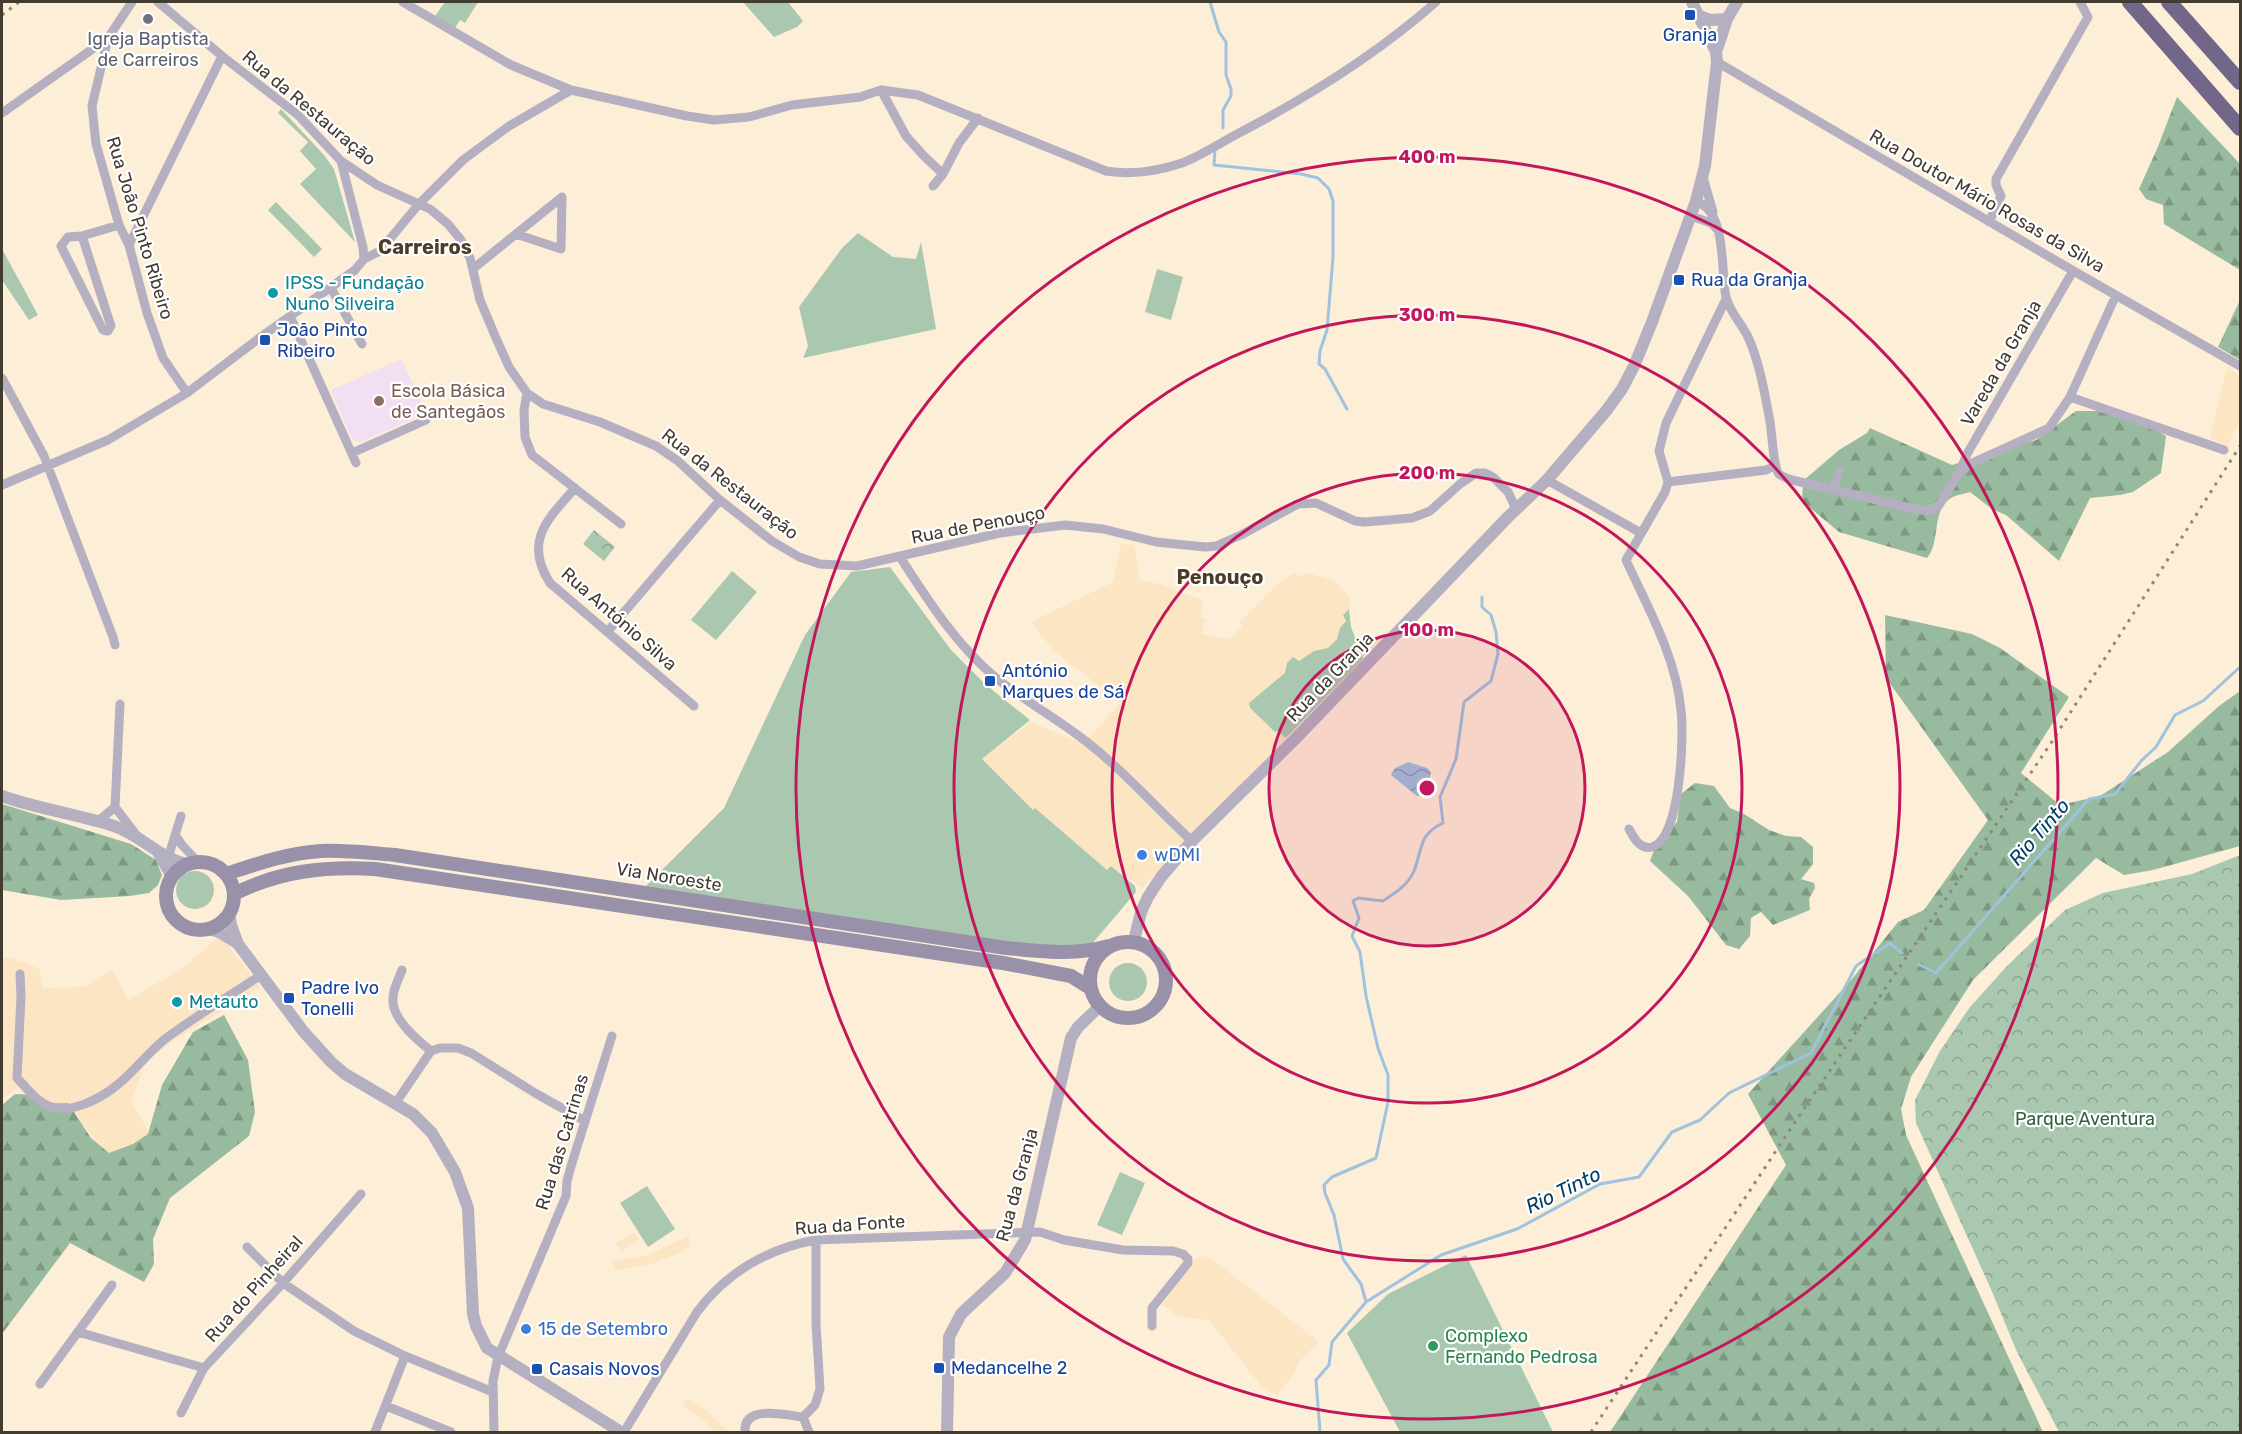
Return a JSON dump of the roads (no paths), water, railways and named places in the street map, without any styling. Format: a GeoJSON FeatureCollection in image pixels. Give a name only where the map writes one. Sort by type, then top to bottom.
{"type":"FeatureCollection","features":[{"type":"Feature","properties":{"kind":"highway"},"geometry":{"type":"LineString","coordinates":[[2130,2],[2241,128]]}},
{"type":"Feature","properties":{"kind":"highway"},"geometry":{"type":"LineString","coordinates":[[2169,2],[2241,82]]}},
{"type":"Feature","properties":{"kind":"main road","name":"Via Noroeste"},"geometry":{"type":"LineString","coordinates":[[226,874],[291,855],[347,850],[395,855],[1006,948],[1069,953],[1088,952],[1108,946]]}},
{"type":"Feature","properties":{"kind":"main road"},"geometry":{"type":"LineString","coordinates":[[193,863],[217,867],[226,874],[232,883],[234,894],[230,913],[221,923],[209,929],[189,928],[171,914],[166,892],[176,872],[193,863]]}},
{"type":"Feature","properties":{"kind":"main road","name":"Via Noroeste"},"geometry":{"type":"LineString","coordinates":[[234,894],[267,880],[299,871],[341,867],[375,869],[1003,963],[1071,976],[1090,988]]}},
{"type":"Feature","properties":{"kind":"main road"},"geometry":{"type":"LineString","coordinates":[[1121,941],[1134,941],[1146,945],[1156,953],[1163,964],[1166,983],[1160,1002],[1150,1011],[1139,1017],[1114,1016],[1100,1006],[1090,988],[1089,975],[1092,964],[1108,946],[1121,941]]}},
{"type":"Feature","properties":{"kind":"street","name":"Rua João Pinto Ribeiro"},"geometry":{"type":"LineString","coordinates":[[132,2],[108,38],[94,97],[93,124],[96,144],[119,225],[129,245],[147,313],[163,358],[187,393]]}},
{"type":"Feature","properties":{"kind":"street","name":"Rua da Restauração"},"geometry":{"type":"LineString","coordinates":[[158,2],[222,56],[298,114],[341,161],[377,185],[438,214],[448,224],[461,240],[474,268],[480,300],[509,367],[527,393],[543,404],[600,422],[656,446],[678,461],[720,500],[772,541],[799,556],[820,564],[857,566],[900,557]]}},
{"type":"Feature","properties":{"kind":"street"},"geometry":{"type":"LineString","coordinates":[[403,2],[511,66],[571,90],[687,116],[727,120],[792,105],[860,97],[881,90],[918,95],[1106,171],[1125,175],[1182,162],[1275,114],[1337,78],[1401,33],[1436,2]]}},
{"type":"Feature","properties":{"kind":"street"},"geometry":{"type":"LineString","coordinates":[[1692,2],[1712,32],[1724,29]]}},
{"type":"Feature","properties":{"kind":"street","name":"Rua da Granja"},"geometry":{"type":"LineString","coordinates":[[1134,941],[1141,912],[1148,897],[1161,877],[1192,841],[1296,738],[1516,509],[1547,480],[1606,411],[1630,374],[1652,322],[1696,201],[1702,177],[1717,57],[1724,29],[1737,2]]}},
{"type":"Feature","properties":{"kind":"street"},"geometry":{"type":"LineString","coordinates":[[1989,222],[2001,196],[1996,179],[2088,17],[2080,2]]}},
{"type":"Feature","properties":{"kind":"street"},"geometry":{"type":"LineString","coordinates":[[1704,18],[1724,29]]}},
{"type":"Feature","properties":{"kind":"street"},"geometry":{"type":"LineString","coordinates":[[1704,18],[1717,57]]}},
{"type":"Feature","properties":{"kind":"street"},"geometry":{"type":"LineString","coordinates":[[2,113],[108,38]]}},
{"type":"Feature","properties":{"kind":"street"},"geometry":{"type":"LineString","coordinates":[[129,245],[222,56]]}},
{"type":"Feature","properties":{"kind":"street","name":"Rua Doutor Mário Rosas da Silva"},"geometry":{"type":"LineString","coordinates":[[1717,57],[1989,222],[2241,366]]}},
{"type":"Feature","properties":{"kind":"street"},"geometry":{"type":"LineString","coordinates":[[2,485],[108,440],[187,393],[355,270],[364,259],[380,251],[418,205],[463,159],[509,126],[571,90]]}},
{"type":"Feature","properties":{"kind":"street"},"geometry":{"type":"LineString","coordinates":[[881,90],[906,136],[943,174]]}},
{"type":"Feature","properties":{"kind":"street"},"geometry":{"type":"LineString","coordinates":[[933,186],[943,174],[959,143],[978,118]]}},
{"type":"Feature","properties":{"kind":"street"},"geometry":{"type":"LineString","coordinates":[[341,161],[364,259]]}},
{"type":"Feature","properties":{"kind":"street"},"geometry":{"type":"LineString","coordinates":[[1702,177],[1718,230],[1726,299],[1748,337],[1757,365],[1770,418],[1775,466],[1781,476],[1833,488],[1839,472]]}},
{"type":"Feature","properties":{"kind":"street"},"geometry":{"type":"LineString","coordinates":[[474,268],[516,234],[553,205],[562,197],[561,249],[516,234]]}},
{"type":"Feature","properties":{"kind":"street"},"geometry":{"type":"LineString","coordinates":[[1696,201],[1704,204],[1714,218]]}},
{"type":"Feature","properties":{"kind":"street"},"geometry":{"type":"LineString","coordinates":[[1691,216],[1711,223],[1718,230]]}},
{"type":"Feature","properties":{"kind":"street"},"geometry":{"type":"LineString","coordinates":[[82,236],[111,326],[108,330],[103,330],[61,246],[68,237],[82,236],[119,225]]}},
{"type":"Feature","properties":{"kind":"street","name":"Vareda da Granja"},"geometry":{"type":"LineString","coordinates":[[1833,488],[1919,510],[1932,510],[1946,496],[1967,454],[2073,271]]}},
{"type":"Feature","properties":{"kind":"street"},"geometry":{"type":"LineString","coordinates":[[330,288],[362,344]]}},
{"type":"Feature","properties":{"kind":"street"},"geometry":{"type":"LineString","coordinates":[[1959,472],[1986,455],[2049,428],[2070,397],[2116,295]]}},
{"type":"Feature","properties":{"kind":"street"},"geometry":{"type":"LineString","coordinates":[[1629,829],[1641,846],[1648,848],[1661,841],[1668,829],[1675,806],[1683,751],[1681,708],[1668,652],[1626,560],[1665,492],[1668,482],[1659,451],[1666,423],[1726,299]]}},
{"type":"Feature","properties":{"kind":"street"},"geometry":{"type":"LineString","coordinates":[[290,316],[356,463]]}},
{"type":"Feature","properties":{"kind":"street"},"geometry":{"type":"LineString","coordinates":[[2,378],[48,465],[114,637],[115,645]]}},
{"type":"Feature","properties":{"kind":"street"},"geometry":{"type":"LineString","coordinates":[[527,393],[524,410],[525,437],[532,455],[621,524]]}},
{"type":"Feature","properties":{"kind":"street"},"geometry":{"type":"LineString","coordinates":[[2070,397],[2224,450]]}},
{"type":"Feature","properties":{"kind":"street"},"geometry":{"type":"LineString","coordinates":[[352,453],[426,420]]}},
{"type":"Feature","properties":{"kind":"street"},"geometry":{"type":"LineString","coordinates":[[1668,482],[1766,470],[1775,466]]}},
{"type":"Feature","properties":{"kind":"street","name":"Rua de Penouço"},"geometry":{"type":"LineString","coordinates":[[900,557],[1000,533],[1065,525],[1103,529],[1156,542],[1216,546],[1298,504],[1316,503],[1355,521],[1412,518],[1430,511],[1476,473],[1485,473],[1493,477],[1508,492],[1516,509]]}},
{"type":"Feature","properties":{"kind":"street"},"geometry":{"type":"LineString","coordinates":[[1547,480],[1641,533]]}},
{"type":"Feature","properties":{"kind":"street","name":"Rua António Silva"},"geometry":{"type":"LineString","coordinates":[[575,488],[541,531],[538,546],[539,557],[550,583],[694,706]]}},
{"type":"Feature","properties":{"kind":"street"},"geometry":{"type":"LineString","coordinates":[[608,631],[720,500]]}},
{"type":"Feature","properties":{"kind":"street"},"geometry":{"type":"LineString","coordinates":[[900,557],[944,623],[967,651],[1021,697],[1071,729],[1095,748],[1192,841]]}},
{"type":"Feature","properties":{"kind":"street"},"geometry":{"type":"LineString","coordinates":[[120,704],[115,807],[138,837]]}},
{"type":"Feature","properties":{"kind":"street"},"geometry":{"type":"LineString","coordinates":[[2,796],[116,826],[138,837],[163,855],[193,863]]}},
{"type":"Feature","properties":{"kind":"street"},"geometry":{"type":"LineString","coordinates":[[97,822],[115,807]]}},
{"type":"Feature","properties":{"kind":"street"},"geometry":{"type":"LineString","coordinates":[[163,855],[176,836],[181,816]]}},
{"type":"Feature","properties":{"kind":"street"},"geometry":{"type":"LineString","coordinates":[[176,836],[193,863]]}},
{"type":"Feature","properties":{"kind":"street"},"geometry":{"type":"LineString","coordinates":[[163,855],[170,873],[170,882]]}},
{"type":"Feature","properties":{"kind":"street"},"geometry":{"type":"LineString","coordinates":[[230,913],[231,925],[238,944],[303,1031],[331,1062],[345,1074],[423,1122],[432,1133],[455,1172],[468,1208],[476,1326],[487,1348],[498,1357],[622,1432]]}},
{"type":"Feature","properties":{"kind":"street"},"geometry":{"type":"LineString","coordinates":[[209,929],[219,932],[238,944]]}},
{"type":"Feature","properties":{"kind":"street"},"geometry":{"type":"LineString","coordinates":[[402,970],[395,988],[393,1006],[406,1030],[431,1051]]}},
{"type":"Feature","properties":{"kind":"street"},"geometry":{"type":"LineString","coordinates":[[20,974],[17,1078],[34,1096],[52,1107],[72,1108],[113,1089],[146,1054],[166,1038],[261,975]]}},
{"type":"Feature","properties":{"kind":"street","name":"Rua da Granja"},"geometry":{"type":"LineString","coordinates":[[947,1432],[949,1337],[960,1314],[1005,1273],[1025,1240],[1071,1038],[1078,1027],[1100,1006]]}},
{"type":"Feature","properties":{"kind":"street","name":"Rua das Catrinas"},"geometry":{"type":"LineString","coordinates":[[495,1432],[493,1372],[566,1196],[567,1181],[612,1036]]}},
{"type":"Feature","properties":{"kind":"street"},"geometry":{"type":"LineString","coordinates":[[395,1104],[431,1051],[440,1048],[458,1048],[471,1053],[534,1093],[585,1121]]}},
{"type":"Feature","properties":{"kind":"street","name":"Rua do Pinheiral"},"geometry":{"type":"LineString","coordinates":[[181,1413],[204,1368],[361,1194]]}},
{"type":"Feature","properties":{"kind":"street","name":"Rua da Fonte"},"geometry":{"type":"LineString","coordinates":[[622,1432],[697,1312],[721,1283],[761,1256],[785,1247],[816,1240],[1040,1232],[1064,1240],[1123,1250],[1157,1249],[1183,1254],[1188,1259],[1188,1263],[1152,1308],[1152,1326]]}},
{"type":"Feature","properties":{"kind":"street"},"geometry":{"type":"LineString","coordinates":[[745,1432],[746,1425],[754,1416],[762,1413],[803,1417],[816,1405],[820,1389],[816,1324],[816,1240]]}},
{"type":"Feature","properties":{"kind":"street"},"geometry":{"type":"LineString","coordinates":[[247,1247],[283,1283],[354,1331],[405,1356],[493,1392]]}},
{"type":"Feature","properties":{"kind":"street"},"geometry":{"type":"LineString","coordinates":[[40,1384],[112,1285]]}},
{"type":"Feature","properties":{"kind":"street"},"geometry":{"type":"LineString","coordinates":[[78,1332],[204,1368]]}},
{"type":"Feature","properties":{"kind":"street"},"geometry":{"type":"LineString","coordinates":[[375,1432],[405,1356]]}},
{"type":"Feature","properties":{"kind":"street"},"geometry":{"type":"LineString","coordinates":[[386,1406],[451,1432]]}},
{"type":"Feature","properties":{"kind":"street"},"geometry":{"type":"LineString","coordinates":[[803,1417],[808,1432]]}},
{"type":"Feature","properties":{"kind":"water"},"geometry":{"type":"Polygon","coordinates":[[[1408,762],[1427,768],[1431,772],[1427,792],[1423,796],[1417,796],[1391,775],[1395,768],[1408,762]]]}},
{"type":"Feature","properties":{"kind":"waterway"},"geometry":{"type":"LineString","coordinates":[[1210,2],[1219,32],[1226,42],[1226,75],[1231,89],[1231,96],[1223,110],[1223,128]]}},
{"type":"Feature","properties":{"kind":"waterway"},"geometry":{"type":"LineString","coordinates":[[1215,149],[1214,165],[1301,174],[1318,178],[1329,189],[1333,201],[1333,257],[1327,330],[1320,351],[1319,364],[1325,369],[1347,409]]}},
{"type":"Feature","properties":{"kind":"waterway"},"geometry":{"type":"LineString","coordinates":[[1366,1302],[1361,1284],[1343,1259],[1334,1215],[1324,1185],[1332,1177],[1376,1158],[1388,1102],[1388,1075],[1378,1048],[1366,996],[1360,952],[1352,936],[1359,918],[1353,901],[1358,898],[1383,901],[1401,888],[1414,871],[1425,837],[1443,823],[1440,797],[1456,759],[1464,702],[1491,681],[1498,654],[1496,632],[1491,615],[1482,607],[1482,597]]}},
{"type":"Feature","properties":{"kind":"waterway","name":"Rio Tinto"},"geometry":{"type":"LineString","coordinates":[[1918,964],[1936,973],[2089,799],[2115,794],[2142,760],[2156,747],[2175,715],[2203,701],[2240,667]]}},
{"type":"Feature","properties":{"kind":"waterway","name":"Rio Tinto"},"geometry":{"type":"LineString","coordinates":[[1320,1432],[1316,1380],[1329,1365],[1332,1342],[1366,1302],[1441,1255],[1517,1229],[1600,1184],[1639,1177],[1672,1132],[1700,1120],[1729,1093],[1811,1053],[1856,966],[1890,943],[1902,953]]}},
{"type":"Feature","properties":{"kind":"railway"},"geometry":{"type":"LineString","coordinates":[[2,15],[19,2]]}},
{"type":"Feature","properties":{"kind":"railway"},"geometry":{"type":"LineString","coordinates":[[1591,1432],[1789,1131],[2051,743],[2240,446]]}},
{"type":"Feature","properties":{"kind":"place","name":"Granja"},"geometry":{"type":"Point","coordinates":[1690,15]}},
{"type":"Feature","properties":{"kind":"place","name":"Igreja Baptista de Carreiros"},"geometry":{"type":"Point","coordinates":[148,19]}},
{"type":"Feature","properties":{"kind":"place","name":"Rua da Granja"},"geometry":{"type":"Point","coordinates":[1679,280]}},
{"type":"Feature","properties":{"kind":"place","name":"IPSS - Fundação Nuno Silveira"},"geometry":{"type":"Point","coordinates":[273,293]}},
{"type":"Feature","properties":{"kind":"place","name":"João Pinto Ribeiro"},"geometry":{"type":"Point","coordinates":[265,340]}},
{"type":"Feature","properties":{"kind":"place","name":"Escola Básica de Santegãos"},"geometry":{"type":"Point","coordinates":[379,401]}},
{"type":"Feature","properties":{"kind":"place","name":"António Marques de Sá"},"geometry":{"type":"Point","coordinates":[990,681]}},
{"type":"Feature","properties":{"kind":"place","name":"wDMI"},"geometry":{"type":"Point","coordinates":[1142,855]}},
{"type":"Feature","properties":{"kind":"place","name":"Padre Ivo Tonelli"},"geometry":{"type":"Point","coordinates":[289,998]}},
{"type":"Feature","properties":{"kind":"place","name":"Metauto"},"geometry":{"type":"Point","coordinates":[177,1002]}},
{"type":"Feature","properties":{"kind":"place","name":"15 de Setembro"},"geometry":{"type":"Point","coordinates":[526,1329]}},
{"type":"Feature","properties":{"kind":"place","name":"Complexo Fernando Pedrosa"},"geometry":{"type":"Point","coordinates":[1433,1346]}},
{"type":"Feature","properties":{"kind":"place","name":"Medancelhe 2"},"geometry":{"type":"Point","coordinates":[939,1368]}},
{"type":"Feature","properties":{"kind":"place","name":"Casais Novos"},"geometry":{"type":"Point","coordinates":[537,1369]}},
{"type":"Feature","properties":{"kind":"district","name":"Carreiros"},"geometry":{"type":"Point","coordinates":[425,247]}},
{"type":"Feature","properties":{"kind":"district","name":"Penouço"},"geometry":{"type":"Point","coordinates":[1220,577]}},
{"type":"Feature","properties":{"kind":"park label","name":"Parque Aventura"},"geometry":{"type":"Point","coordinates":[2085,1119]}}]}
